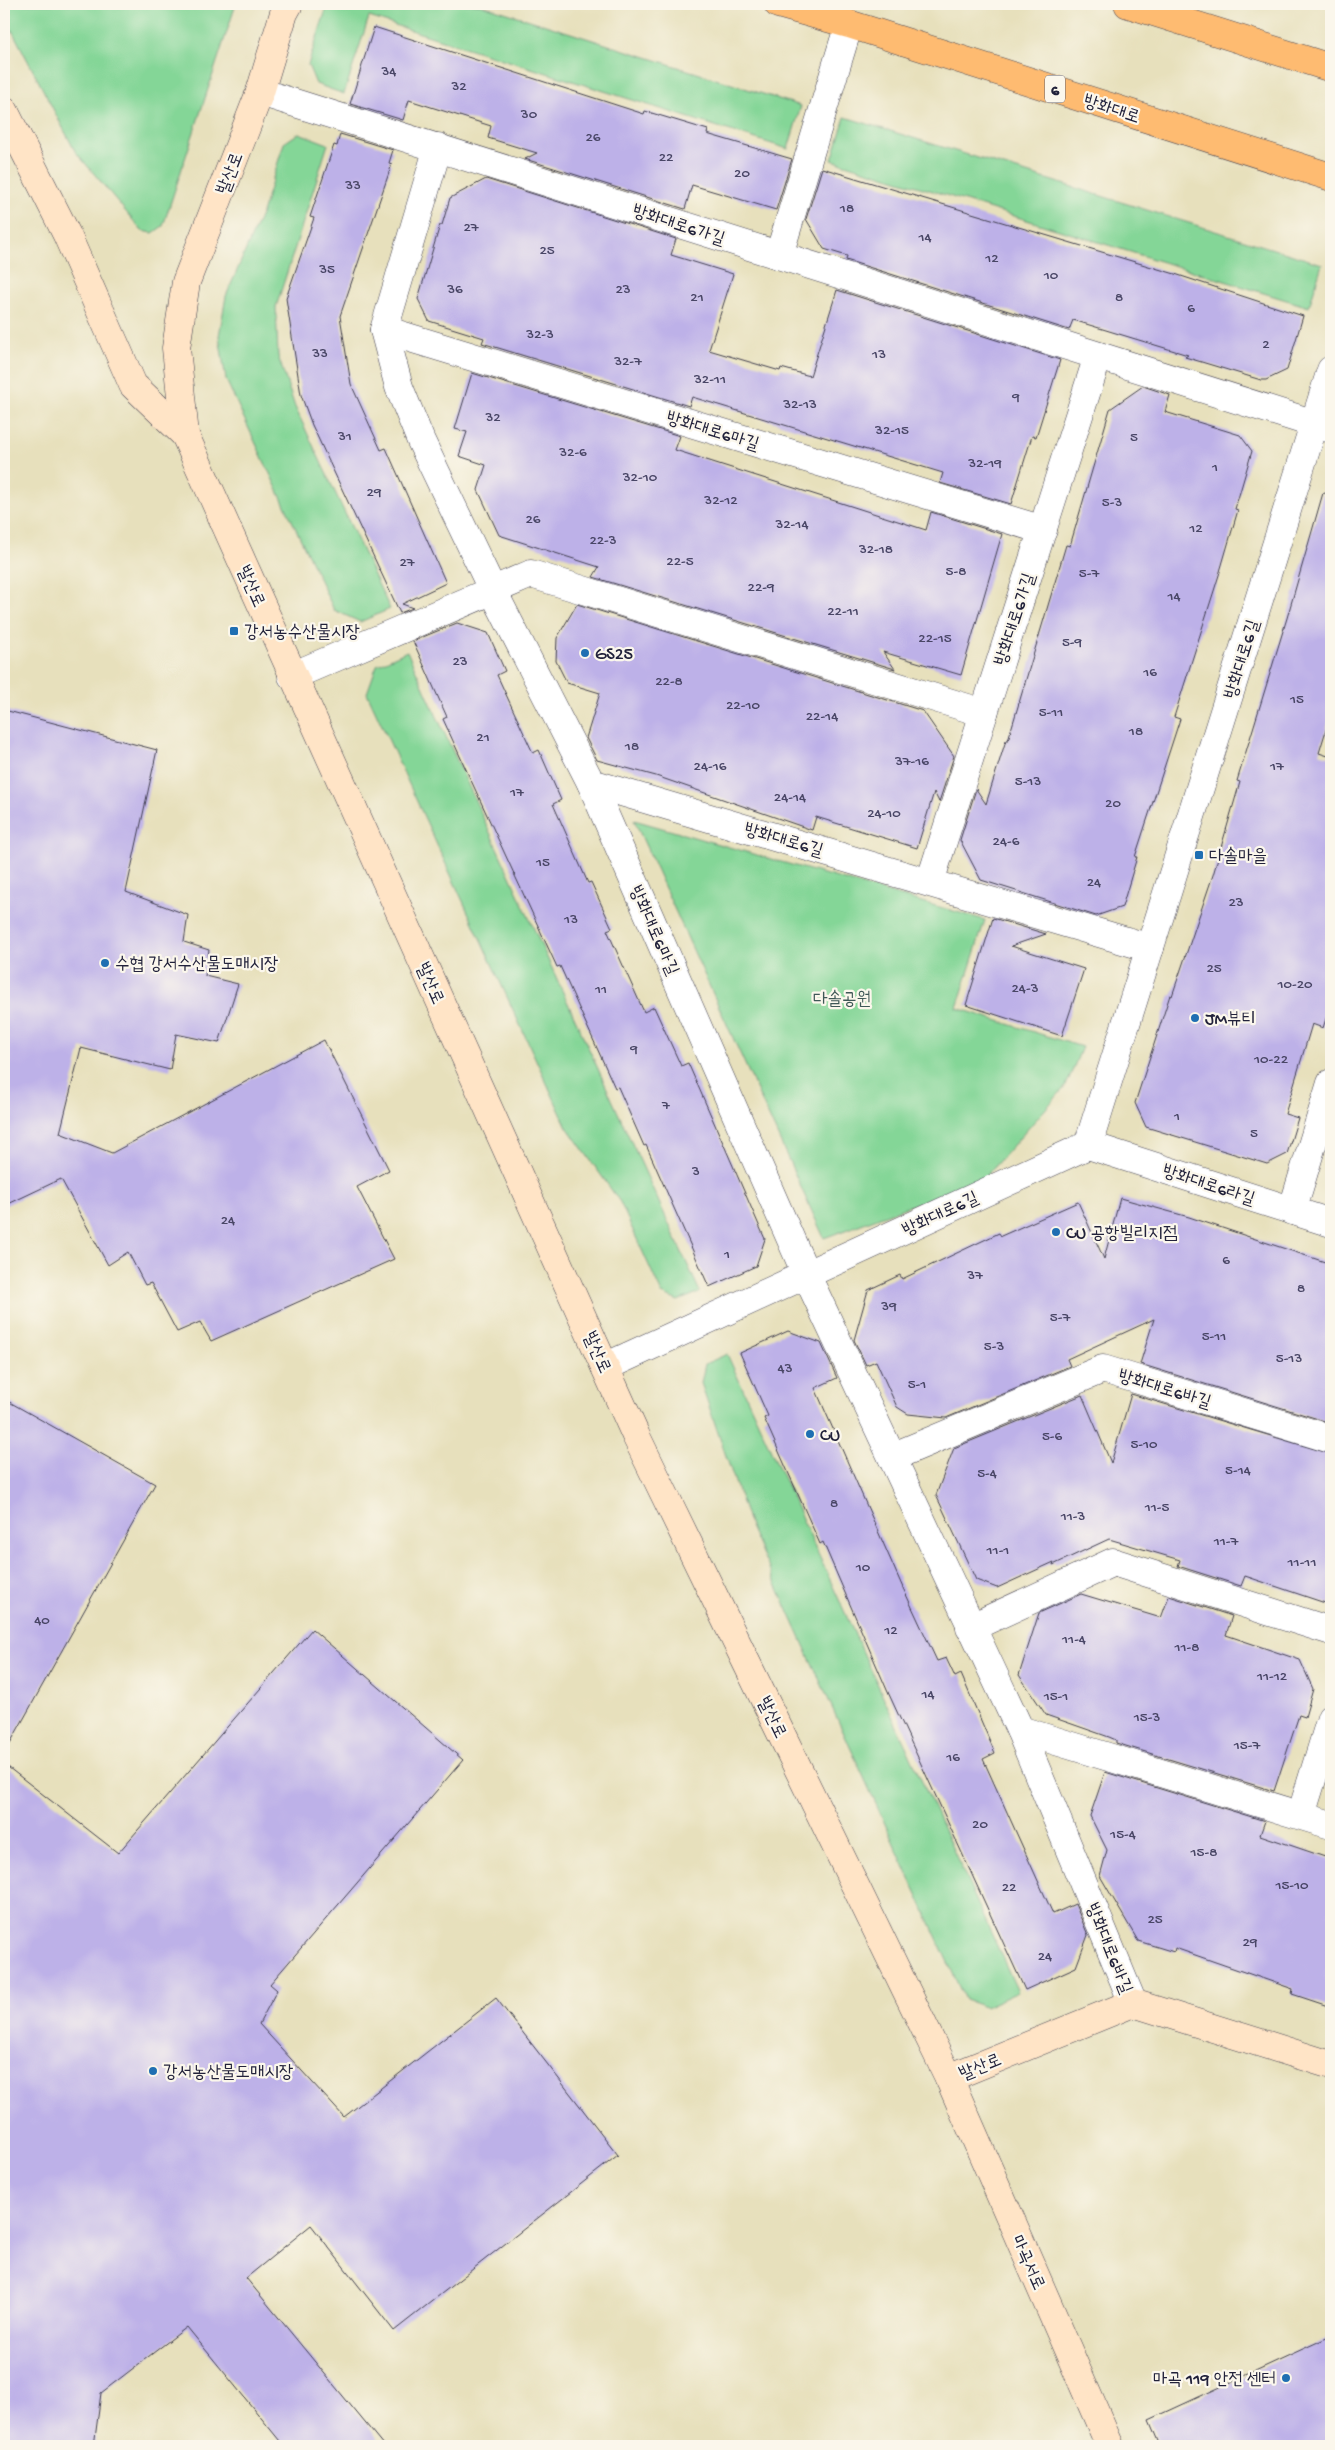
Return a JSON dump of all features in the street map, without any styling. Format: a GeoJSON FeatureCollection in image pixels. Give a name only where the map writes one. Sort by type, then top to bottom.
{"type":"FeatureCollection","features":[{"type":"Feature","properties":{"kind":"main road","name":"방화대로"},"geometry":{"type":"LineString","coordinates":[[778,4],[849,24],[1331,177]]}},
{"type":"Feature","properties":{"kind":"main road"},"geometry":{"type":"LineString","coordinates":[[1128,4],[1331,68]]}},
{"type":"Feature","properties":{"kind":"street","name":"발산로"},"geometry":{"type":"LineString","coordinates":[[290,4],[284,13],[260,92],[186,282],[176,348],[185,435],[636,1436],[949,2078],[1133,2002]]}},
{"type":"Feature","properties":{"kind":"street"},"geometry":{"type":"LineString","coordinates":[[779,255],[849,24]]}},
{"type":"Feature","properties":{"kind":"street","name":"방화대로6가길"},"geometry":{"type":"LineString","coordinates":[[260,92],[1323,426]]}},
{"type":"Feature","properties":{"kind":"street","name":"발산로"},"geometry":{"type":"LineString","coordinates":[[4,110],[67,235],[133,385],[185,435]]}},
{"type":"Feature","properties":{"kind":"street"},"geometry":{"type":"LineString","coordinates":[[384,330],[438,147]]}},
{"type":"Feature","properties":{"kind":"street","name":"방화대로6마길"},"geometry":{"type":"LineString","coordinates":[[384,330],[1043,530]]}},
{"type":"Feature","properties":{"kind":"street","name":"방화대로6마길"},"geometry":{"type":"LineString","coordinates":[[384,330],[399,387],[421,441],[493,591],[591,783],[806,1274]]}},
{"type":"Feature","properties":{"kind":"street","name":"방화대로6가길"},"geometry":{"type":"LineString","coordinates":[[930,882],[1098,356]]}},
{"type":"Feature","properties":{"kind":"street","name":"방화대로6길"},"geometry":{"type":"LineString","coordinates":[[605,1367],[1088,1145],[1150,948],[1323,426],[1331,370]]}},
{"type":"Feature","properties":{"kind":"street"},"geometry":{"type":"LineString","coordinates":[[292,676],[531,574],[984,713]]}},
{"type":"Feature","properties":{"kind":"street","name":"방화대로6길"},"geometry":{"type":"LineString","coordinates":[[591,783],[1150,948]]}},
{"type":"Feature","properties":{"kind":"street"},"geometry":{"type":"LineString","coordinates":[[1292,1211],[1331,1083]]}},
{"type":"Feature","properties":{"kind":"street","name":"방화대로6라길"},"geometry":{"type":"LineString","coordinates":[[1088,1145],[1331,1223]]}},
{"type":"Feature","properties":{"kind":"street","name":"방화대로6바길"},"geometry":{"type":"LineString","coordinates":[[806,1274],[970,1628],[1020,1730],[1133,2002],[1331,2065]]}},
{"type":"Feature","properties":{"kind":"street","name":"방화대로6바길"},"geometry":{"type":"LineString","coordinates":[[892,1457],[1103,1369],[1331,1439]]}},
{"type":"Feature","properties":{"kind":"street"},"geometry":{"type":"LineString","coordinates":[[970,1628],[1113,1562],[1331,1631]]}},
{"type":"Feature","properties":{"kind":"street"},"geometry":{"type":"LineString","coordinates":[[1301,1815],[1331,1718]]}},
{"type":"Feature","properties":{"kind":"street"},"geometry":{"type":"LineString","coordinates":[[1020,1730],[1331,1825]]}},
{"type":"Feature","properties":{"kind":"street","name":"마곡서로"},"geometry":{"type":"LineString","coordinates":[[949,2078],[1110,2446]]}},
{"type":"Feature","properties":{"kind":"green space"},"geometry":{"type":"Polygon","coordinates":[[[4,4],[236,4],[163,226],[153,233],[142,231],[75,151],[4,15],[4,4]]]}},
{"type":"Feature","properties":{"kind":"green space"},"geometry":{"type":"Polygon","coordinates":[[[328,4],[479,4],[801,106],[788,149],[369,17],[344,94],[316,84],[308,65],[328,4]]]}},
{"type":"Feature","properties":{"kind":"green space"},"geometry":{"type":"Polygon","coordinates":[[[845,117],[1322,264],[1309,307],[832,160],[845,117]]]}},
{"type":"Feature","properties":{"kind":"green space"},"geometry":{"type":"Polygon","coordinates":[[[299,133],[328,144],[276,307],[278,356],[295,407],[390,609],[360,622],[334,610],[226,380],[219,336],[226,296],[263,210],[284,143],[299,133]]]}},
{"type":"Feature","properties":{"kind":"green space"},"geometry":{"type":"Polygon","coordinates":[[[407,651],[700,1292],[678,1301],[662,1294],[620,1202],[567,1127],[367,693],[377,665],[407,651]]]}},
{"type":"Feature","properties":{"kind":"green space","name":"다솔공원"},"geometry":{"type":"Polygon","coordinates":[[[634,820],[985,920],[957,1008],[1082,1047],[1066,1086],[984,1178],[824,1238],[634,820]]]}},
{"type":"Feature","properties":{"kind":"green space"},"geometry":{"type":"Polygon","coordinates":[[[727,1354],[1018,1992],[985,2007],[965,2000],[751,1529],[701,1383],[705,1364],[727,1354]]]}},
{"type":"Feature","properties":{"kind":"building"},"geometry":{"type":"Polygon","coordinates":[[[374,27],[644,114],[645,111],[708,130],[707,134],[792,159],[776,210],[692,185],[685,209],[525,159],[537,153],[488,138],[491,126],[409,100],[403,120],[350,104],[374,27]]]}},
{"type":"Feature","properties":{"kind":"building"},"geometry":{"type":"Polygon","coordinates":[[[340,134],[393,150],[389,163],[392,164],[340,316],[351,384],[381,450],[386,448],[446,583],[402,604],[413,608],[400,613],[312,425],[301,395],[286,298],[314,218],[310,217],[334,145],[337,146],[340,134]]]}},
{"type":"Feature","properties":{"kind":"building"},"geometry":{"type":"Polygon","coordinates":[[[822,168],[1175,274],[1303,316],[1287,370],[1266,380],[1261,380],[1185,357],[1188,355],[1073,320],[1069,330],[846,260],[847,256],[824,249],[806,219],[822,168]]]}},
{"type":"Feature","properties":{"kind":"building"},"geometry":{"type":"Polygon","coordinates":[[[486,179],[676,239],[671,255],[733,274],[709,350],[780,371],[781,368],[810,376],[837,290],[1060,360],[1036,437],[1032,436],[1011,504],[940,483],[943,473],[692,397],[689,406],[482,343],[484,338],[429,321],[418,299],[450,198],[486,179]]]}},
{"type":"Feature","properties":{"kind":"building"},"geometry":{"type":"Polygon","coordinates":[[[472,373],[680,436],[675,450],[926,530],[931,512],[1002,534],[961,675],[883,652],[895,669],[593,577],[599,567],[499,535],[478,490],[486,465],[459,456],[467,432],[455,429],[472,373]]]}},
{"type":"Feature","properties":{"kind":"building"},"geometry":{"type":"Polygon","coordinates":[[[1143,386],[1170,395],[1165,412],[1240,435],[1252,451],[1235,509],[1238,510],[1219,575],[1174,717],[1180,719],[1135,857],[1137,857],[1122,907],[1096,916],[981,880],[960,840],[976,789],[986,804],[1006,740],[1008,740],[1066,545],[1070,546],[1110,409],[1143,386]]]}},
{"type":"Feature","properties":{"kind":"building"},"geometry":{"type":"Polygon","coordinates":[[[1323,493],[1331,494],[1331,714],[1319,753],[1331,757],[1331,1003],[1323,1028],[1312,1024],[1285,1114],[1298,1118],[1287,1154],[1267,1164],[1146,1127],[1135,1103],[1170,995],[1172,996],[1213,875],[1240,782],[1237,781],[1323,493]]]}},
{"type":"Feature","properties":{"kind":"building"},"geometry":{"type":"Polygon","coordinates":[[[577,604],[923,711],[954,756],[939,802],[934,792],[917,848],[816,817],[812,830],[656,776],[597,760],[586,738],[600,693],[567,683],[556,661],[557,638],[577,604]]]}},
{"type":"Feature","properties":{"kind":"building"},"geometry":{"type":"Polygon","coordinates":[[[457,623],[488,633],[505,671],[497,675],[533,753],[539,750],[561,800],[553,804],[588,883],[591,882],[612,928],[607,930],[644,1012],[654,1007],[681,1066],[688,1063],[765,1239],[756,1266],[709,1287],[646,1145],[644,1146],[618,1087],[615,1088],[560,966],[557,967],[469,776],[443,719],[447,717],[413,641],[457,623]]]}},
{"type":"Feature","properties":{"kind":"building"},"geometry":{"type":"Polygon","coordinates":[[[4,710],[157,750],[126,892],[188,915],[184,942],[209,950],[205,976],[238,984],[219,1043],[176,1034],[170,1070],[81,1048],[60,1133],[112,1153],[324,1040],[389,1170],[357,1187],[394,1259],[211,1341],[200,1322],[177,1332],[151,1283],[145,1285],[128,1252],[108,1265],[61,1179],[4,1206],[4,710]]]}},
{"type":"Feature","properties":{"kind":"building"},"geometry":{"type":"Polygon","coordinates":[[[993,918],[1046,934],[1011,946],[1084,969],[1062,1036],[966,1005],[993,918]]]}},
{"type":"Feature","properties":{"kind":"building"},"geometry":{"type":"Polygon","coordinates":[[[1120,1198],[1189,1217],[1331,1264],[1331,1423],[1140,1364],[1154,1319],[1067,1359],[1070,1366],[946,1418],[908,1414],[897,1407],[876,1361],[866,1365],[854,1340],[868,1290],[900,1275],[902,1279],[999,1233],[1001,1236],[1078,1202],[1104,1259],[1120,1198]]]}},
{"type":"Feature","properties":{"kind":"building"},"geometry":{"type":"Polygon","coordinates":[[[788,1331],[821,1343],[837,1378],[815,1388],[903,1588],[937,1661],[946,1658],[955,1677],[961,1674],[995,1753],[983,1759],[1053,1914],[1075,1904],[1088,1935],[1076,1967],[1025,1990],[887,1690],[823,1542],[820,1544],[764,1418],[768,1416],[740,1353],[788,1331]]]}},
{"type":"Feature","properties":{"kind":"building"},"geometry":{"type":"Polygon","coordinates":[[[1131,1394],[1331,1454],[1331,1605],[1245,1576],[1241,1586],[1178,1566],[1180,1560],[1109,1539],[997,1588],[976,1580],[936,1495],[954,1448],[1082,1395],[1111,1463],[1131,1394]]]}},
{"type":"Feature","properties":{"kind":"building"},"geometry":{"type":"Polygon","coordinates":[[[4,1399],[155,1484],[4,1754],[4,1399]]]}},
{"type":"Feature","properties":{"kind":"building"},"geometry":{"type":"Polygon","coordinates":[[[1081,1594],[1161,1618],[1169,1596],[1232,1616],[1226,1635],[1300,1660],[1313,1689],[1305,1717],[1299,1715],[1274,1791],[1116,1743],[1116,1740],[1109,1737],[1046,1715],[1019,1675],[1039,1613],[1081,1594]]]}},
{"type":"Feature","properties":{"kind":"building","name":"강서농산물도매시장"},"geometry":{"type":"Polygon","coordinates":[[[312,1629],[463,1760],[270,1984],[277,1990],[259,2024],[344,2117],[496,1998],[618,2155],[394,2331],[311,2225],[246,2278],[384,2446],[284,2446],[187,2327],[101,2393],[94,2446],[4,2446],[4,1764],[118,1853],[312,1629]]]}},
{"type":"Feature","properties":{"kind":"building"},"geometry":{"type":"Polygon","coordinates":[[[1105,1772],[1265,1821],[1260,1835],[1331,1859],[1331,2007],[1292,1994],[1293,1989],[1175,1948],[1174,1952],[1138,1941],[1100,1876],[1107,1850],[1090,1816],[1105,1772]]]}},
{"type":"Feature","properties":{"kind":"building","name":"마곡 119 안전 센터"},"geometry":{"type":"Polygon","coordinates":[[[1331,2336],[1331,2446],[1160,2446],[1149,2420],[1331,2336]]]}},
{"type":"Feature","properties":{"kind":"place","name":"강서농수산물시장"},"geometry":{"type":"Point","coordinates":[234,631]}},
{"type":"Feature","properties":{"kind":"place","name":"GS25"},"geometry":{"type":"Point","coordinates":[585,653]}},
{"type":"Feature","properties":{"kind":"place","name":"다솔마을"},"geometry":{"type":"Point","coordinates":[1199,855]}},
{"type":"Feature","properties":{"kind":"place","name":"수협 강서수산물도매시장"},"geometry":{"type":"Point","coordinates":[105,963]}},
{"type":"Feature","properties":{"kind":"place","name":"JM뷰티"},"geometry":{"type":"Point","coordinates":[1195,1018]}},
{"type":"Feature","properties":{"kind":"place","name":"CU 공항빌리지점"},"geometry":{"type":"Point","coordinates":[1056,1232]}},
{"type":"Feature","properties":{"kind":"place","name":"CU"},"geometry":{"type":"Point","coordinates":[810,1434]}},
{"type":"Feature","properties":{"kind":"place","name":"강서농산물도매시장"},"geometry":{"type":"Point","coordinates":[153,2071]}},
{"type":"Feature","properties":{"kind":"place","name":"마곡 119 안전 센터"},"geometry":{"type":"Point","coordinates":[1286,2378]}}]}
